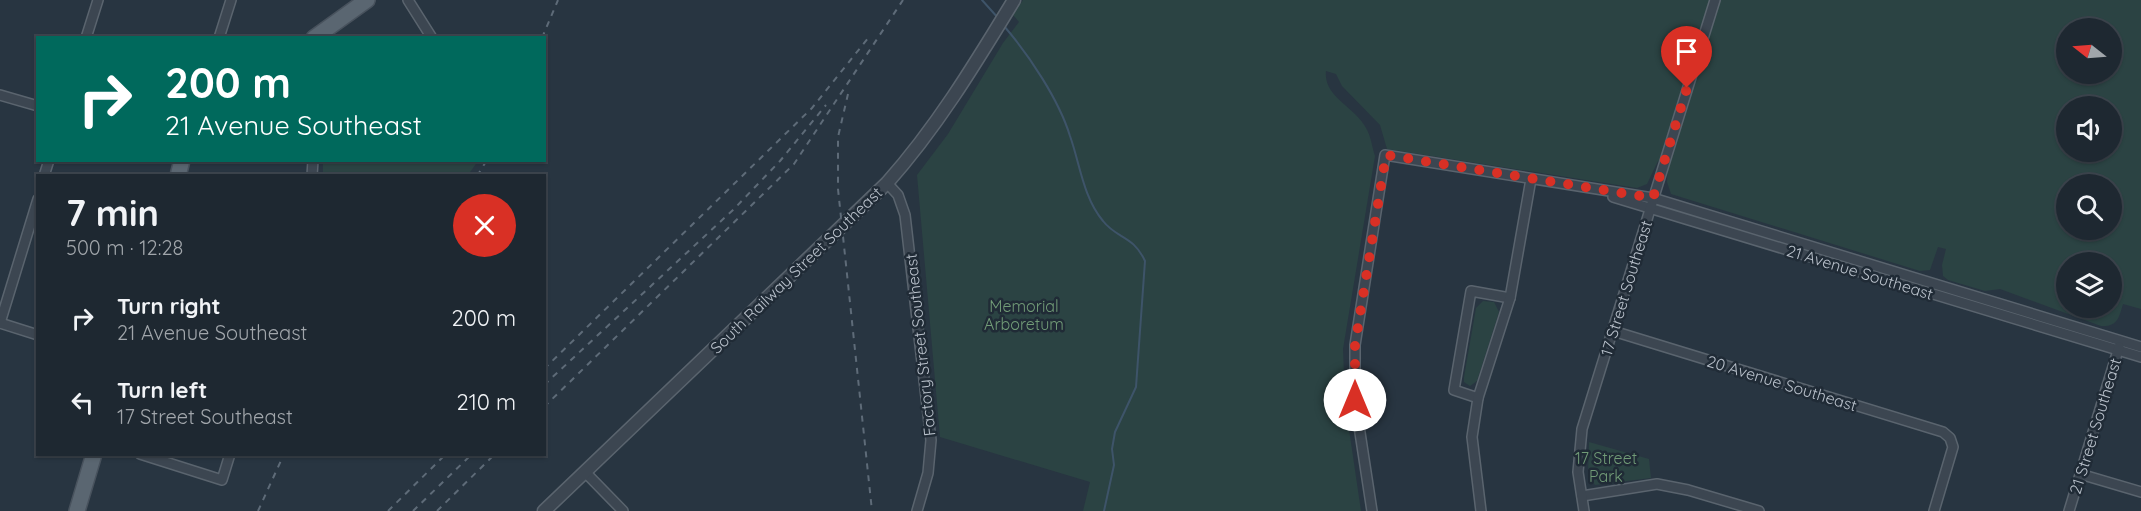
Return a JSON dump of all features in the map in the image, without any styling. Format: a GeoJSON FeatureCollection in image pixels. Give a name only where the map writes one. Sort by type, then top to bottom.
{"type":"FeatureCollection","features":[{"type":"Feature","properties":{"kind":"main road"},"geometry":{"type":"LineString","coordinates":[[317,36],[367,0]]}},
{"type":"Feature","properties":{"kind":"main road"},"geometry":{"type":"LineString","coordinates":[[77,511],[93,456]]}},
{"type":"Feature","properties":{"kind":"street"},"geometry":{"type":"LineString","coordinates":[[87,36],[98,0]]}},
{"type":"Feature","properties":{"kind":"street"},"geometry":{"type":"LineString","coordinates":[[220,36],[230,4],[239,0]]}},
{"type":"Feature","properties":{"kind":"street"},"geometry":{"type":"LineString","coordinates":[[408,0],[431,36]]}},
{"type":"Feature","properties":{"kind":"street","name":"17 Street Southeast"},"geometry":{"type":"LineString","coordinates":[[1584,511],[1578,472],[1582,429],[1714,0]]}},
{"type":"Feature","properties":{"kind":"street","name":"South Railway Street Southeast"},"geometry":{"type":"LineString","coordinates":[[544,511],[887,183],[927,136],[1012,4]]}},
{"type":"Feature","properties":{"kind":"street"},"geometry":{"type":"LineString","coordinates":[[0,95],[36,105]]}},
{"type":"Feature","properties":{"kind":"street","name":"21 Avenue Southeast"},"geometry":{"type":"LineString","coordinates":[[1372,511],[1355,400],[1355,345],[1386,155],[1579,187],[1652,203],[2119,346],[2141,357]]}},
{"type":"Feature","properties":{"kind":"street"},"geometry":{"type":"LineString","coordinates":[[1481,511],[1472,437],[1478,398],[1510,298],[1531,179]]}},
{"type":"Feature","properties":{"kind":"street","name":"Factory Street Southeast"},"geometry":{"type":"LineString","coordinates":[[887,183],[898,195],[905,215],[928,395],[931,454],[924,492],[917,511]]}},
{"type":"Feature","properties":{"kind":"street"},"geometry":{"type":"LineString","coordinates":[[36,206],[0,323],[36,334]]}},
{"type":"Feature","properties":{"kind":"street"},"geometry":{"type":"LineString","coordinates":[[1478,398],[1454,390],[1472,291],[1510,298]]}},
{"type":"Feature","properties":{"kind":"street","name":"20 Avenue Southeast"},"geometry":{"type":"LineString","coordinates":[[1613,331],[1943,432],[1950,438],[1953,447],[1934,511]]}},
{"type":"Feature","properties":{"kind":"street","name":"21 Avenue Southeast"},"geometry":{"type":"LineString","coordinates":[[2119,346],[2141,347]]}},
{"type":"Feature","properties":{"kind":"street","name":"21 Street Southeast"},"geometry":{"type":"LineString","coordinates":[[2069,511],[2119,346]]}},
{"type":"Feature","properties":{"kind":"street"},"geometry":{"type":"LineString","coordinates":[[146,456],[222,480],[229,456]]}},
{"type":"Feature","properties":{"kind":"street"},"geometry":{"type":"LineString","coordinates":[[585,472],[623,511]]}},
{"type":"Feature","properties":{"kind":"street"},"geometry":{"type":"LineString","coordinates":[[2080,474],[2141,492]]}},
{"type":"Feature","properties":{"kind":"street"},"geometry":{"type":"LineString","coordinates":[[1582,496],[1657,484],[1688,489],[1759,511]]}},
{"type":"Feature","properties":{"kind":"green space","name":"Memorial Arboretum"},"geometry":{"type":"Polygon","coordinates":[[[1023,0],[2141,0],[2141,309],[2123,304],[2122,307],[2122,252],[2056,252],[2056,310],[2000,289],[1985,291],[1948,280],[1943,276],[1942,265],[1946,249],[1938,247],[1930,270],[1920,271],[1671,194],[1667,182],[1668,164],[1658,161],[1647,184],[1637,188],[1387,149],[1380,125],[1342,86],[1336,74],[1326,71],[1329,88],[1366,128],[1375,156],[1343,349],[1345,402],[1361,511],[1083,511],[1090,482],[940,437],[917,175],[948,134],[1003,43],[1019,22],[1013,15],[1023,0]]]}},
{"type":"Feature","properties":{"kind":"green space"},"geometry":{"type":"Polygon","coordinates":[[[323,162],[477,162],[469,174],[323,174],[323,162]]]}},
{"type":"Feature","properties":{"kind":"green space"},"geometry":{"type":"Polygon","coordinates":[[[1483,301],[1494,302],[1499,312],[1477,381],[1470,386],[1464,382],[1464,377],[1476,308],[1483,301]]]}},
{"type":"Feature","properties":{"kind":"green space"},"geometry":{"type":"Polygon","coordinates":[[[2079,318],[2118,318],[2111,325],[2101,326],[2079,318]]]}},
{"type":"Feature","properties":{"kind":"green space","name":"17 Street Park"},"geometry":{"type":"Polygon","coordinates":[[[1589,442],[1649,459],[1651,478],[1595,485],[1588,474],[1589,442]]]}},
{"type":"Feature","properties":{"kind":"waterway"},"geometry":{"type":"LineString","coordinates":[[982,0],[999,19]]}},
{"type":"Feature","properties":{"kind":"waterway"},"geometry":{"type":"LineString","coordinates":[[1004,26],[1033,64],[1059,108],[1086,191],[1096,212],[1108,227],[1135,246],[1145,261],[1136,387],[1115,432],[1112,449],[1114,465],[1104,511]]}},
{"type":"Feature","properties":{"kind":"railway"},"geometry":{"type":"LineString","coordinates":[[543,36],[558,0]]}},
{"type":"Feature","properties":{"kind":"railway"},"geometry":{"type":"LineString","coordinates":[[546,405],[794,164],[903,0]]}},
{"type":"Feature","properties":{"kind":"railway"},"geometry":{"type":"LineString","coordinates":[[546,367],[812,108],[869,37]]}},
{"type":"Feature","properties":{"kind":"railway"},"geometry":{"type":"LineString","coordinates":[[848,94],[838,137],[838,189],[872,511]]}},
{"type":"Feature","properties":{"kind":"railway"},"geometry":{"type":"LineString","coordinates":[[546,383],[734,209],[780,161],[826,105]]}},
{"type":"Feature","properties":{"kind":"railway"},"geometry":{"type":"LineString","coordinates":[[478,174],[486,162]]}},
{"type":"Feature","properties":{"kind":"railway"},"geometry":{"type":"LineString","coordinates":[[258,511],[283,456]]}},
{"type":"Feature","properties":{"kind":"railway"},"geometry":{"type":"LineString","coordinates":[[388,511],[444,456]]}},
{"type":"Feature","properties":{"kind":"railway"},"geometry":{"type":"LineString","coordinates":[[413,511],[470,456]]}},
{"type":"Feature","properties":{"kind":"railway"},"geometry":{"type":"LineString","coordinates":[[437,511],[493,456]]}},
{"type":"Feature","properties":{"kind":"route"},"geometry":{"type":"LineString","coordinates":[[1355,400],[1355,345],[1386,155],[1653,198],[1687,88]]}}]}
